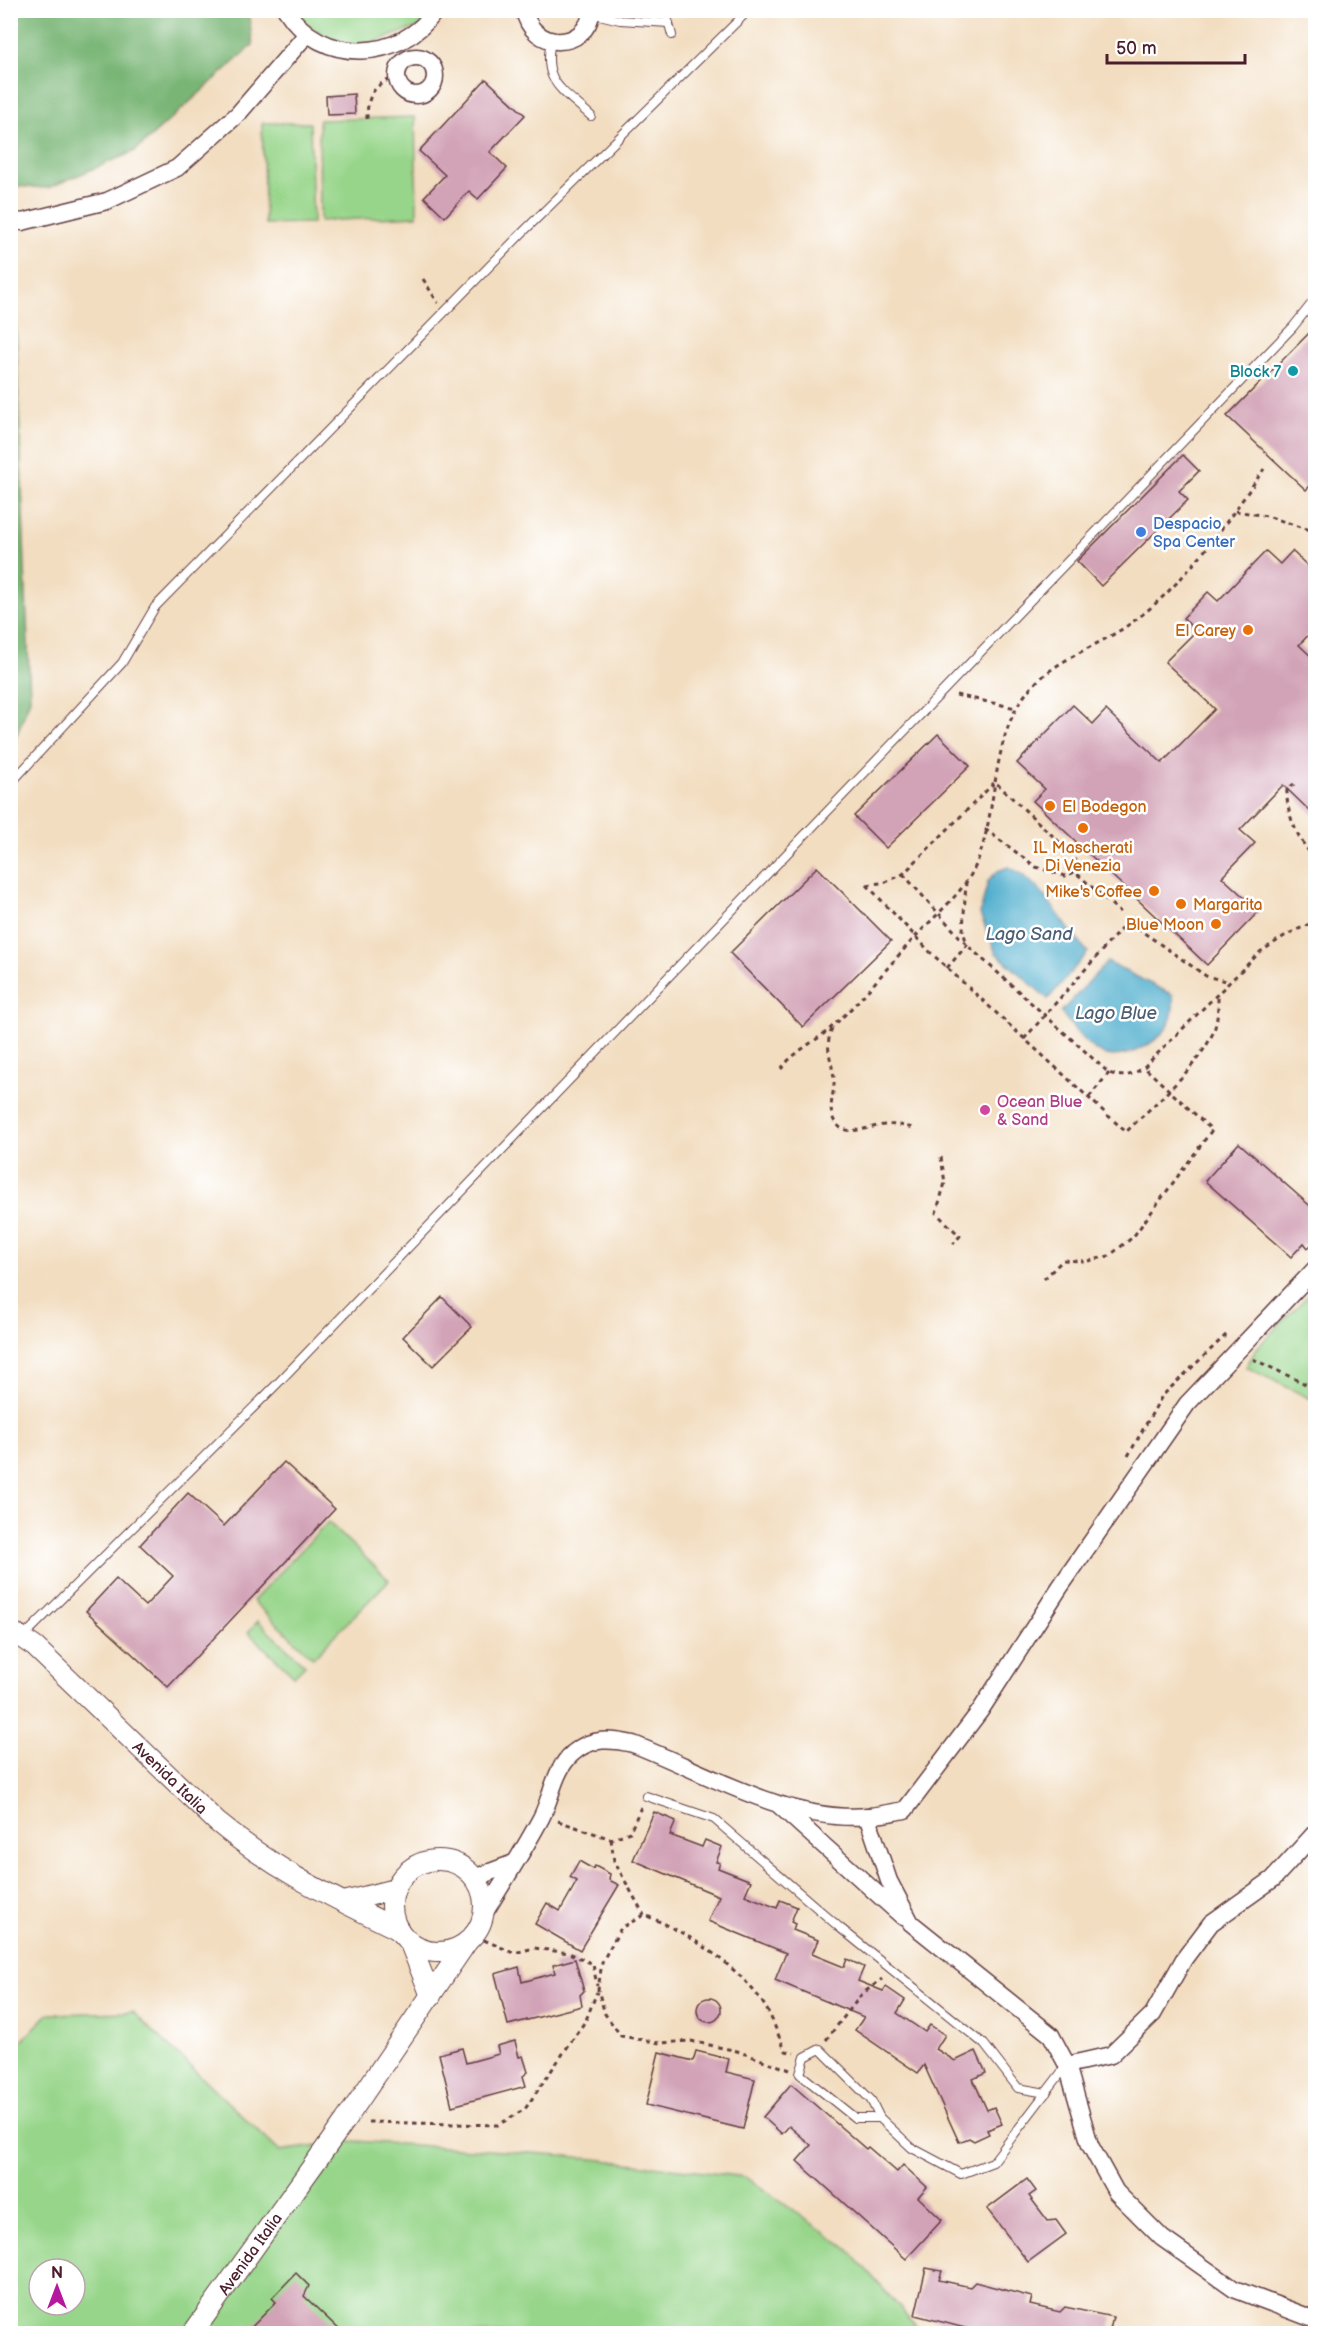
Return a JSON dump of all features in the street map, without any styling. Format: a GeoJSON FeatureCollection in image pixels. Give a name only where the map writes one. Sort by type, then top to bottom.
{"type":"FeatureCollection","features":[{"type":"Feature","properties":{"kind":"street"},"geometry":{"type":"LineString","coordinates":[[286,10],[307,34],[320,42],[348,51],[377,51],[404,41],[426,24],[436,10]]}},
{"type":"Feature","properties":{"kind":"street"},"geometry":{"type":"LineString","coordinates":[[524,10],[526,24],[536,35],[561,42],[578,36],[591,20],[592,12]]}},
{"type":"Feature","properties":{"kind":"street"},"geometry":{"type":"LineString","coordinates":[[10,220],[22,222],[107,201],[177,168],[238,114],[307,34]]}},
{"type":"Feature","properties":{"kind":"street"},"geometry":{"type":"LineString","coordinates":[[404,41],[405,60]]}},
{"type":"Feature","properties":{"kind":"street"},"geometry":{"type":"LineString","coordinates":[[414,57],[429,62],[435,72],[435,81],[429,90],[420,95],[410,94],[401,89],[396,78],[399,66],[405,60],[414,57]]}},
{"type":"Feature","properties":{"kind":"street"},"geometry":{"type":"LineString","coordinates":[[404,1936],[422,1949],[438,1952],[453,1949],[470,1938],[542,1815],[559,1772],[572,1754],[586,1744],[599,1740],[616,1740],[633,1744],[778,1804],[827,1814],[867,1816],[905,1810],[980,1711],[1060,1587],[1187,1404],[1316,1268]]}},
{"type":"Feature","properties":{"kind":"street","name":"Avenida Italia"},"geometry":{"type":"LineString","coordinates":[[17,1633],[217,1822],[249,1848],[309,1887],[344,1902],[404,1936]]}},
{"type":"Feature","properties":{"kind":"street"},"geometry":{"type":"LineString","coordinates":[[778,1804],[910,1923],[1051,2035],[1067,2065],[1090,2145],[1116,2192],[1162,2238],[1234,2289],[1316,2320]]}},
{"type":"Feature","properties":{"kind":"street"},"geometry":{"type":"LineString","coordinates":[[867,1816],[889,1881],[910,1923]]}},
{"type":"Feature","properties":{"kind":"street"},"geometry":{"type":"LineString","coordinates":[[1067,2065],[1111,2055],[1153,2014],[1184,1959],[1211,1923],[1273,1879],[1316,1832]]}},
{"type":"Feature","properties":{"kind":"street"},"geometry":{"type":"LineString","coordinates":[[430,1996],[393,1916],[395,1889],[412,1868],[425,1862],[452,1862],[464,1868],[481,1890],[482,1917]]}},
{"type":"Feature","properties":{"kind":"street"},"geometry":{"type":"LineString","coordinates":[[474,1878],[514,1863]]}},
{"type":"Feature","properties":{"kind":"street"},"geometry":{"type":"LineString","coordinates":[[344,1902],[395,1889]]}},
{"type":"Feature","properties":{"kind":"street","name":"Avenida Italia"},"geometry":{"type":"LineString","coordinates":[[192,2334],[345,2121],[470,1938]]}},
{"type":"Feature","properties":{"kind":"lane"},"geometry":{"type":"LineString","coordinates":[[665,10],[672,35]]}},
{"type":"Feature","properties":{"kind":"lane"},"geometry":{"type":"LineString","coordinates":[[10,784],[122,663],[155,607],[531,224],[749,10]]}},
{"type":"Feature","properties":{"kind":"lane"},"geometry":{"type":"LineString","coordinates":[[592,12],[620,20],[669,23]]}},
{"type":"Feature","properties":{"kind":"lane"},"geometry":{"type":"LineString","coordinates":[[551,41],[546,62],[550,75],[591,116]]}},
{"type":"Feature","properties":{"kind":"lane"},"geometry":{"type":"LineString","coordinates":[[17,1633],[277,1384],[1293,327],[1316,298]]}},
{"type":"Feature","properties":{"kind":"lane"},"geometry":{"type":"LineString","coordinates":[[646,1796],[714,1819],[892,1970],[984,2044],[1018,2088],[1046,2093]]}},
{"type":"Feature","properties":{"kind":"lane"},"geometry":{"type":"LineString","coordinates":[[880,2118],[855,2118],[800,2074],[805,2057],[819,2049],[871,2100],[880,2118],[912,2148],[961,2174],[993,2162],[1067,2065]]}},
{"type":"Feature","properties":{"kind":"path"},"geometry":{"type":"LineString","coordinates":[[367,119],[370,93],[378,85],[396,78]]}},
{"type":"Feature","properties":{"kind":"path"},"geometry":{"type":"LineString","coordinates":[[423,279],[445,313]]}},
{"type":"Feature","properties":{"kind":"path"},"geometry":{"type":"LineString","coordinates":[[781,1069],[791,1056],[832,1027],[966,881],[972,871],[985,829],[995,782],[1016,708],[1027,692],[1046,673],[1131,623],[1150,608],[1178,581],[1264,469]]}},
{"type":"Feature","properties":{"kind":"path"},"geometry":{"type":"LineString","coordinates":[[1234,511],[1267,516],[1316,532]]}},
{"type":"Feature","properties":{"kind":"path"},"geometry":{"type":"LineString","coordinates":[[942,692],[1016,708]]}},
{"type":"Feature","properties":{"kind":"path"},"geometry":{"type":"LineString","coordinates":[[995,782],[1071,853],[1075,860],[1075,872],[1119,912]]}},
{"type":"Feature","properties":{"kind":"path"},"geometry":{"type":"LineString","coordinates":[[995,782],[903,874],[886,882],[867,885],[947,968],[1126,1132],[1169,1090],[1212,1036],[1217,1020],[1218,995]]}},
{"type":"Feature","properties":{"kind":"path"},"geometry":{"type":"LineString","coordinates":[[1294,784],[1287,790],[1286,804],[1295,831],[1316,860]]}},
{"type":"Feature","properties":{"kind":"path"},"geometry":{"type":"LineString","coordinates":[[985,829],[1036,867],[1065,876],[1075,872]]}},
{"type":"Feature","properties":{"kind":"path"},"geometry":{"type":"LineString","coordinates":[[903,874],[967,945],[1109,1073],[1126,1076],[1144,1067],[1260,952],[1286,935],[1316,921]]}},
{"type":"Feature","properties":{"kind":"path"},"geometry":{"type":"LineString","coordinates":[[966,881],[963,930],[967,945]]}},
{"type":"Feature","properties":{"kind":"path"},"geometry":{"type":"LineString","coordinates":[[1024,1039],[1128,921]]}},
{"type":"Feature","properties":{"kind":"path"},"geometry":{"type":"LineString","coordinates":[[1137,928],[1206,976],[1229,982]]}},
{"type":"Feature","properties":{"kind":"path"},"geometry":{"type":"LineString","coordinates":[[947,968],[967,945]]}},
{"type":"Feature","properties":{"kind":"path"},"geometry":{"type":"LineString","coordinates":[[832,1027],[828,1042],[834,1078],[831,1109],[834,1120],[844,1130],[855,1132],[886,1124],[912,1128]]}},
{"type":"Feature","properties":{"kind":"path"},"geometry":{"type":"LineString","coordinates":[[1044,1280],[1063,1260],[1086,1261],[1109,1256],[1133,1237],[1212,1130],[1144,1067]]}},
{"type":"Feature","properties":{"kind":"path"},"geometry":{"type":"LineString","coordinates":[[1088,1097],[1109,1073]]}},
{"type":"Feature","properties":{"kind":"path"},"geometry":{"type":"LineString","coordinates":[[941,1157],[945,1183],[936,1212],[960,1236],[953,1244]]}},
{"type":"Feature","properties":{"kind":"path"},"geometry":{"type":"LineString","coordinates":[[1220,1341],[1236,1352],[1316,1389]]}},
{"type":"Feature","properties":{"kind":"path"},"geometry":{"type":"LineString","coordinates":[[542,1815],[610,1839],[630,1832],[646,1796]]}},
{"type":"Feature","properties":{"kind":"path"},"geometry":{"type":"LineString","coordinates":[[610,1839],[614,1861],[644,1916],[664,1923],[695,1941],[739,1975],[766,2008],[786,2050],[805,2057]]}},
{"type":"Feature","properties":{"kind":"path"},"geometry":{"type":"LineString","coordinates":[[345,2121],[498,2125],[525,2109],[586,2020],[598,1990],[602,1962],[621,1928],[644,1916]]}},
{"type":"Feature","properties":{"kind":"path"},"geometry":{"type":"LineString","coordinates":[[470,1938],[514,1953],[534,1948],[569,1953],[592,1964],[605,2014],[621,2036],[660,2043],[691,2041],[737,2050],[800,2074]]}},
{"type":"Feature","properties":{"kind":"path"},"geometry":{"type":"LineString","coordinates":[[819,2049],[862,1994],[892,1970]]}},
{"type":"Feature","properties":{"kind":"green space"},"geometry":{"type":"Polygon","coordinates":[[[11,10],[248,11],[253,45],[135,151],[48,188],[11,186],[11,10]]]}},
{"type":"Feature","properties":{"kind":"green space"},"geometry":{"type":"Polygon","coordinates":[[[286,11],[436,11],[426,24],[348,51],[286,11]]]}},
{"type":"Feature","properties":{"kind":"green space"},"geometry":{"type":"Polygon","coordinates":[[[415,117],[417,216],[320,221],[319,120],[415,117]]]}},
{"type":"Feature","properties":{"kind":"green space"},"geometry":{"type":"Polygon","coordinates":[[[262,123],[310,123],[313,223],[265,224],[262,123]]]}},
{"type":"Feature","properties":{"kind":"green space"},"geometry":{"type":"Polygon","coordinates":[[[11,245],[13,246],[30,699],[11,751],[11,245]]]}},
{"type":"Feature","properties":{"kind":"green space"},"geometry":{"type":"Polygon","coordinates":[[[1315,1288],[1315,1401],[1246,1367],[1257,1348],[1315,1288]]]}},
{"type":"Feature","properties":{"kind":"green space"},"geometry":{"type":"Polygon","coordinates":[[[328,1522],[389,1580],[313,1658],[253,1601],[328,1522]]]}},
{"type":"Feature","properties":{"kind":"green space"},"geometry":{"type":"Polygon","coordinates":[[[258,1621],[305,1665],[294,1676],[248,1632],[258,1621]]]}},
{"type":"Feature","properties":{"kind":"green space"},"geometry":{"type":"Polygon","coordinates":[[[133,2012],[279,2151],[356,2141],[560,2155],[746,2177],[848,2249],[922,2333],[11,2334],[11,2052],[48,2014],[133,2012]]]}},
{"type":"Feature","properties":{"kind":"water","name":"Lago Sand"},"geometry":{"type":"Polygon","coordinates":[[[1008,867],[1032,883],[1088,952],[1048,999],[996,953],[980,914],[988,881],[998,871],[1008,867]]]}},
{"type":"Feature","properties":{"kind":"water","name":"Lago Blue"},"geometry":{"type":"Polygon","coordinates":[[[1107,962],[1173,995],[1170,1022],[1160,1036],[1137,1050],[1111,1056],[1091,1047],[1061,1012],[1107,962]]]}},
{"type":"Feature","properties":{"kind":"building"},"geometry":{"type":"Polygon","coordinates":[[[486,79],[525,115],[490,152],[507,168],[478,199],[469,191],[445,217],[424,197],[445,175],[419,151],[486,79]]]}},
{"type":"Feature","properties":{"kind":"building"},"geometry":{"type":"Polygon","coordinates":[[[354,94],[355,114],[327,115],[326,96],[354,94]]]}},
{"type":"Feature","properties":{"kind":"building","name":"Block 7"},"geometry":{"type":"Polygon","coordinates":[[[1316,326],[1316,480],[1306,490],[1227,416],[1316,326]]]}},
{"type":"Feature","properties":{"kind":"building"},"geometry":{"type":"Polygon","coordinates":[[[1183,455],[1199,471],[1179,491],[1188,500],[1101,586],[1077,561],[1183,455]]]}},
{"type":"Feature","properties":{"kind":"building"},"geometry":{"type":"Polygon","coordinates":[[[1266,551],[1280,564],[1292,551],[1316,574],[1316,627],[1299,645],[1316,661],[1316,817],[1283,785],[1240,830],[1255,843],[1222,877],[1259,911],[1207,965],[1033,801],[1045,789],[1017,763],[1073,705],[1093,724],[1106,710],[1162,763],[1215,709],[1165,662],[1196,631],[1183,618],[1208,592],[1218,601],[1266,551]]]}},
{"type":"Feature","properties":{"kind":"building"},"geometry":{"type":"Polygon","coordinates":[[[938,734],[970,766],[886,848],[854,816],[938,734]]]}},
{"type":"Feature","properties":{"kind":"building"},"geometry":{"type":"Polygon","coordinates":[[[817,867],[891,941],[803,1027],[730,953],[817,867]]]}},
{"type":"Feature","properties":{"kind":"building"},"geometry":{"type":"Polygon","coordinates":[[[1239,1143],[1316,1211],[1316,1240],[1308,1248],[1304,1243],[1291,1257],[1205,1181],[1239,1143]]]}},
{"type":"Feature","properties":{"kind":"building"},"geometry":{"type":"Polygon","coordinates":[[[442,1297],[472,1327],[433,1366],[403,1337],[442,1297]]]}},
{"type":"Feature","properties":{"kind":"building"},"geometry":{"type":"Polygon","coordinates":[[[284,1462],[335,1509],[168,1687],[86,1611],[116,1579],[145,1606],[173,1576],[140,1545],[188,1493],[224,1526],[284,1462]]]}},
{"type":"Feature","properties":{"kind":"building"},"geometry":{"type":"Polygon","coordinates":[[[654,1812],[676,1821],[670,1835],[702,1847],[705,1840],[722,1847],[716,1862],[720,1863],[718,1868],[751,1881],[745,1895],[777,1908],[780,1900],[797,1907],[791,1922],[795,1924],[793,1930],[818,1940],[812,1954],[844,1967],[847,1959],[864,1967],[858,1981],[883,1991],[886,1987],[905,2000],[897,2013],[925,2032],[930,2025],[945,2035],[936,2049],[955,2061],[976,2051],[986,2073],[973,2079],[987,2110],[994,2107],[1002,2124],[987,2130],[989,2134],[974,2141],[969,2138],[959,2142],[924,2065],[918,2073],[855,2030],[864,2017],[775,1980],[786,1953],[708,1921],[719,1896],[633,1860],[654,1812]]]}},
{"type":"Feature","properties":{"kind":"building"},"geometry":{"type":"Polygon","coordinates":[[[579,1861],[593,1869],[595,1866],[610,1874],[609,1880],[619,1885],[580,1950],[535,1924],[547,1903],[560,1911],[577,1881],[570,1877],[579,1861]]]}},
{"type":"Feature","properties":{"kind":"building"},"geometry":{"type":"Polygon","coordinates":[[[575,1959],[584,1991],[580,1995],[582,2006],[508,2025],[495,1974],[519,1967],[522,1982],[555,1973],[553,1965],[575,1959]]]}},
{"type":"Feature","properties":{"kind":"building"},"geometry":{"type":"Polygon","coordinates":[[[709,1998],[718,2001],[721,2010],[718,2019],[709,2022],[700,2019],[697,2010],[700,2001],[709,1998]]]}},
{"type":"Feature","properties":{"kind":"building"},"geometry":{"type":"Polygon","coordinates":[[[515,2041],[519,2057],[523,2056],[528,2072],[523,2076],[526,2086],[452,2106],[439,2054],[462,2048],[466,2063],[499,2054],[497,2046],[515,2041]]]}},
{"type":"Feature","properties":{"kind":"building"},"geometry":{"type":"Polygon","coordinates":[[[696,2051],[729,2059],[726,2072],[755,2079],[743,2129],[646,2105],[659,2052],[693,2061],[696,2051]]]}},
{"type":"Feature","properties":{"kind":"building"},"geometry":{"type":"Polygon","coordinates":[[[791,2084],[866,2149],[868,2147],[897,2172],[903,2165],[927,2187],[918,2197],[942,2220],[906,2259],[797,2161],[811,2145],[789,2126],[782,2134],[763,2117],[791,2084]]]}},
{"type":"Feature","properties":{"kind":"building"},"geometry":{"type":"Polygon","coordinates":[[[1027,2179],[1036,2191],[1029,2196],[1048,2221],[1056,2220],[1066,2234],[1028,2262],[987,2209],[1027,2179]]]}},
{"type":"Feature","properties":{"kind":"building"},"geometry":{"type":"Polygon","coordinates":[[[926,2268],[942,2271],[939,2280],[970,2287],[975,2282],[1032,2297],[1030,2305],[1060,2312],[1065,2307],[1113,2317],[1109,2334],[988,2334],[915,2315],[926,2268]]]}},
{"type":"Feature","properties":{"kind":"building"},"geometry":{"type":"Polygon","coordinates":[[[296,2273],[309,2286],[304,2296],[344,2334],[245,2334],[276,2302],[272,2298],[296,2273]]]}},
{"type":"Feature","properties":{"kind":"place","name":"Block 7"},"geometry":{"type":"Point","coordinates":[1293,371]}},
{"type":"Feature","properties":{"kind":"place","name":"Despacio Spa Center"},"geometry":{"type":"Point","coordinates":[1141,532]}},
{"type":"Feature","properties":{"kind":"place","name":"El Carey"},"geometry":{"type":"Point","coordinates":[1248,630]}},
{"type":"Feature","properties":{"kind":"place","name":"El Bodegon"},"geometry":{"type":"Point","coordinates":[1050,806]}},
{"type":"Feature","properties":{"kind":"place","name":"IL Mascherati Di Venezia"},"geometry":{"type":"Point","coordinates":[1083,828]}},
{"type":"Feature","properties":{"kind":"place","name":"Mike's Coffee"},"geometry":{"type":"Point","coordinates":[1154,891]}},
{"type":"Feature","properties":{"kind":"place","name":"Margarita"},"geometry":{"type":"Point","coordinates":[1181,904]}},
{"type":"Feature","properties":{"kind":"place","name":"Blue Moon"},"geometry":{"type":"Point","coordinates":[1216,924]}},
{"type":"Feature","properties":{"kind":"place","name":"Ocean Blue & Sand"},"geometry":{"type":"Point","coordinates":[985,1110]}}]}
